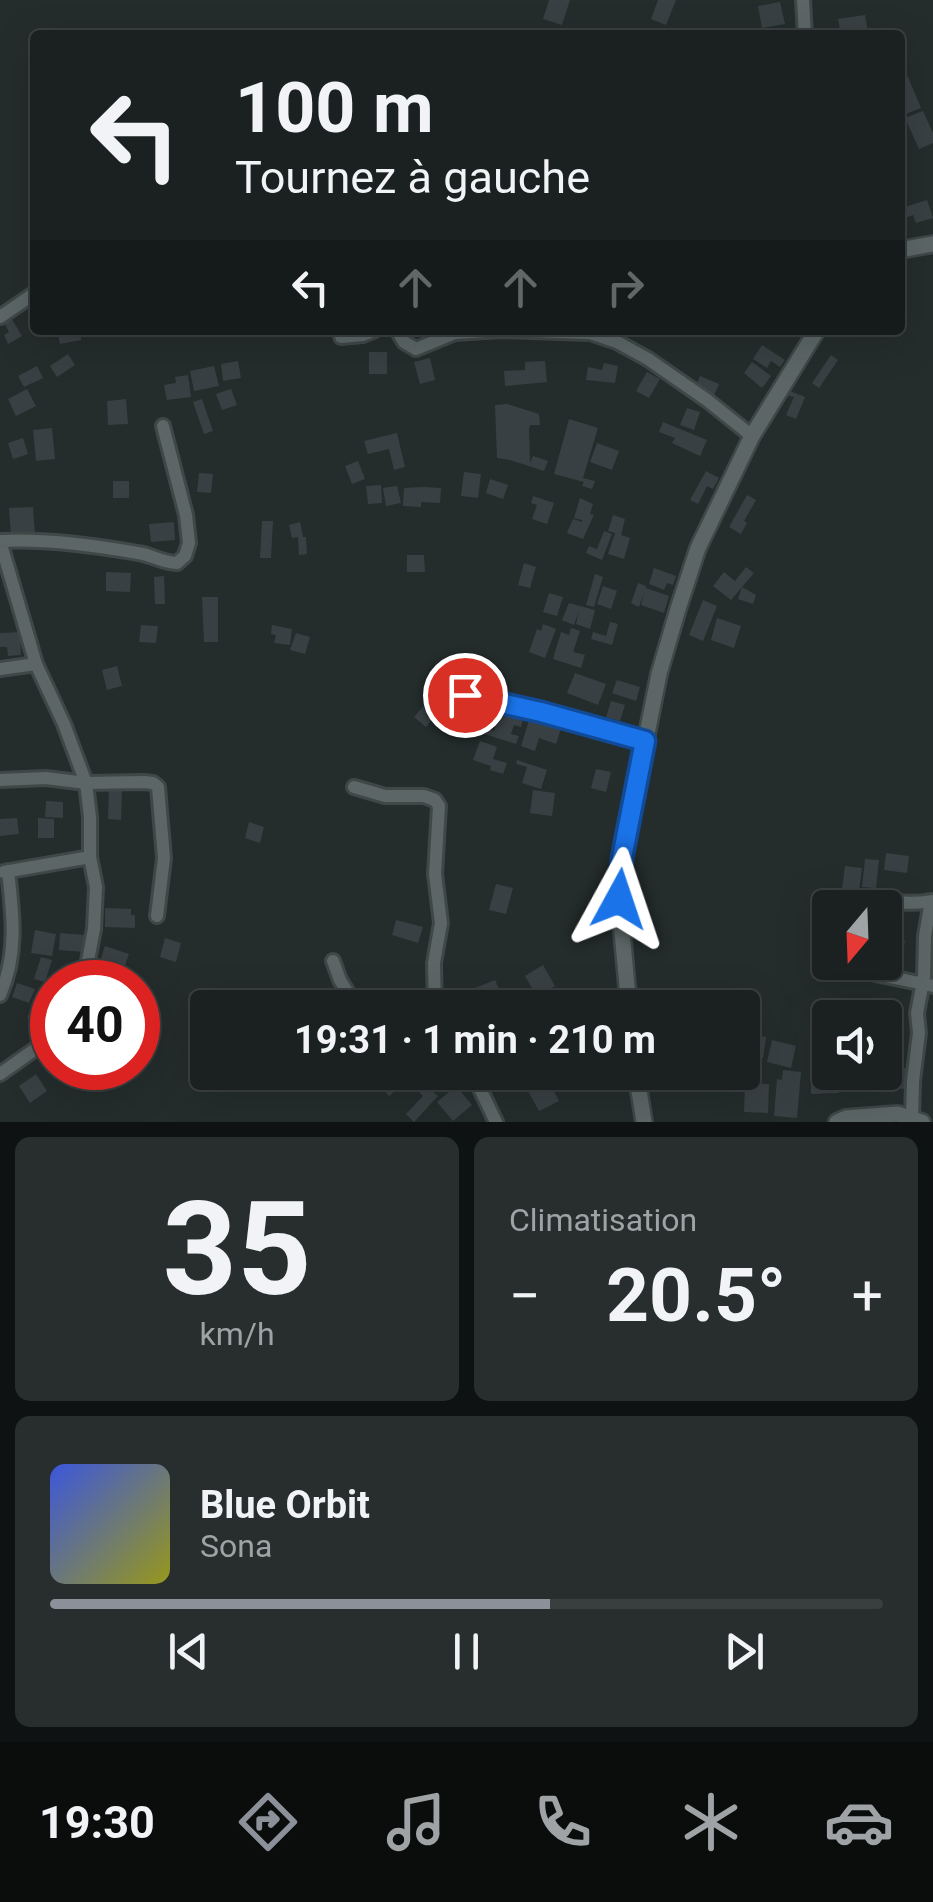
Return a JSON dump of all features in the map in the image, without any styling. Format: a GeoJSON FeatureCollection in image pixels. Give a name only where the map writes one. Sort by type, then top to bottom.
{"type":"FeatureCollection","features":[{"type":"Feature","properties":{"kind":"street"},"geometry":{"type":"LineString","coordinates":[[803,0],[805,30]]}},
{"type":"Feature","properties":{"kind":"street"},"geometry":{"type":"LineString","coordinates":[[905,249],[933,244]]}},
{"type":"Feature","properties":{"kind":"street"},"geometry":{"type":"LineString","coordinates":[[0,317],[30,296]]}},
{"type":"Feature","properties":{"kind":"street"},"geometry":{"type":"LineString","coordinates":[[341,337],[363,335]]}},
{"type":"Feature","properties":{"kind":"street"},"geometry":{"type":"LineString","coordinates":[[400,335],[416,349],[450,335]]}},
{"type":"Feature","properties":{"kind":"street"},"geometry":{"type":"LineString","coordinates":[[596,335],[648,359],[752,436]]}},
{"type":"Feature","properties":{"kind":"street"},"geometry":{"type":"LineString","coordinates":[[627,990],[619,899],[622,858],[660,674],[678,610],[698,548],[752,436],[814,335]]}},
{"type":"Feature","properties":{"kind":"street"},"geometry":{"type":"LineString","coordinates":[[88,960],[96,887],[90,857],[86,783],[36,664],[0,541],[39,539],[84,544],[177,563],[190,543],[163,426]]}},
{"type":"Feature","properties":{"kind":"street"},"geometry":{"type":"LineString","coordinates":[[0,670],[36,664]]}},
{"type":"Feature","properties":{"kind":"street"},"geometry":{"type":"LineString","coordinates":[[465,695],[645,741]]}},
{"type":"Feature","properties":{"kind":"street"},"geometry":{"type":"LineString","coordinates":[[0,780],[153,783],[158,788],[164,858],[157,916]]}},
{"type":"Feature","properties":{"kind":"street"},"geometry":{"type":"LineString","coordinates":[[354,787],[384,796],[424,796],[440,806],[436,874],[441,923],[434,962],[435,990]]}},
{"type":"Feature","properties":{"kind":"street"},"geometry":{"type":"LineString","coordinates":[[2,986],[14,926],[4,872],[90,857]]}},
{"type":"Feature","properties":{"kind":"street"},"geometry":{"type":"LineString","coordinates":[[837,1122],[898,1114],[917,1120],[912,1081],[919,1033],[917,1013],[928,986],[925,936],[931,902],[902,902]]}},
{"type":"Feature","properties":{"kind":"street"},"geometry":{"type":"LineString","coordinates":[[333,961],[346,990]]}},
{"type":"Feature","properties":{"kind":"street"},"geometry":{"type":"LineString","coordinates":[[902,978],[928,986]]}},
{"type":"Feature","properties":{"kind":"street"},"geometry":{"type":"LineString","coordinates":[[0,1074],[30,1053]]}},
{"type":"Feature","properties":{"kind":"street"},"geometry":{"type":"LineString","coordinates":[[481,1090],[496,1122]]}},
{"type":"Feature","properties":{"kind":"street"},"geometry":{"type":"LineString","coordinates":[[639,1090],[644,1122]]}},
{"type":"Feature","properties":{"kind":"building"},"geometry":{"type":"Polygon","coordinates":[[[549,0],[570,0],[562,25],[543,19],[549,0]]]}},
{"type":"Feature","properties":{"kind":"building"},"geometry":{"type":"Polygon","coordinates":[[[658,0],[676,0],[666,25],[651,19],[658,0]]]}},
{"type":"Feature","properties":{"kind":"building"},"geometry":{"type":"Polygon","coordinates":[[[780,2],[785,24],[762,28],[758,6],[780,2]]]}},
{"type":"Feature","properties":{"kind":"building"},"geometry":{"type":"Polygon","coordinates":[[[865,15],[868,30],[840,30],[838,19],[865,15]]]}},
{"type":"Feature","properties":{"kind":"building"},"geometry":{"type":"Polygon","coordinates":[[[905,70],[921,108],[905,114],[905,70]]]}},
{"type":"Feature","properties":{"kind":"building"},"geometry":{"type":"Polygon","coordinates":[[[923,111],[933,143],[919,149],[905,118],[923,111]]]}},
{"type":"Feature","properties":{"kind":"building"},"geometry":{"type":"Polygon","coordinates":[[[927,200],[933,218],[916,223],[913,215],[905,218],[905,207],[927,200]]]}},
{"type":"Feature","properties":{"kind":"building"},"geometry":{"type":"Polygon","coordinates":[[[10,316],[22,336],[8,344],[4,335],[9,332],[3,320],[10,316]]]}},
{"type":"Feature","properties":{"kind":"building"},"geometry":{"type":"Polygon","coordinates":[[[58,335],[80,335],[81,340],[60,344],[58,335]]]}},
{"type":"Feature","properties":{"kind":"building"},"geometry":{"type":"Polygon","coordinates":[[[762,345],[785,360],[780,367],[771,361],[767,368],[753,359],[762,345]]]}},
{"type":"Feature","properties":{"kind":"building"},"geometry":{"type":"Polygon","coordinates":[[[369,352],[387,352],[387,374],[369,374],[369,352]]]}},
{"type":"Feature","properties":{"kind":"building"},"geometry":{"type":"Polygon","coordinates":[[[68,354],[75,365],[57,377],[50,366],[68,354]]]}},
{"type":"Feature","properties":{"kind":"building"},"geometry":{"type":"Polygon","coordinates":[[[831,355],[838,360],[819,388],[812,383],[831,355]]]}},
{"type":"Feature","properties":{"kind":"building"},"geometry":{"type":"Polygon","coordinates":[[[430,358],[435,380],[420,384],[414,362],[430,358]]]}},
{"type":"Feature","properties":{"kind":"building"},"geometry":{"type":"Polygon","coordinates":[[[238,361],[241,378],[223,381],[221,364],[238,361]]]}},
{"type":"Feature","properties":{"kind":"building"},"geometry":{"type":"Polygon","coordinates":[[[545,361],[547,382],[505,386],[504,371],[525,370],[525,362],[545,361]]]}},
{"type":"Feature","properties":{"kind":"building"},"geometry":{"type":"Polygon","coordinates":[[[752,362],[771,376],[762,388],[744,373],[752,362]]]}},
{"type":"Feature","properties":{"kind":"building"},"geometry":{"type":"Polygon","coordinates":[[[604,363],[618,366],[615,383],[586,380],[588,367],[602,370],[604,363]]]}},
{"type":"Feature","properties":{"kind":"building"},"geometry":{"type":"Polygon","coordinates":[[[37,366],[43,378],[24,387],[18,376],[37,366]]]}},
{"type":"Feature","properties":{"kind":"building"},"geometry":{"type":"Polygon","coordinates":[[[214,366],[219,386],[194,391],[190,371],[214,366]]]}},
{"type":"Feature","properties":{"kind":"building"},"geometry":{"type":"Polygon","coordinates":[[[647,372],[660,379],[649,398],[636,391],[647,372]]]}},
{"type":"Feature","properties":{"kind":"building"},"geometry":{"type":"Polygon","coordinates":[[[188,375],[191,397],[167,400],[164,385],[176,383],[175,377],[188,375]]]}},
{"type":"Feature","properties":{"kind":"building"},"geometry":{"type":"Polygon","coordinates":[[[700,376],[719,384],[713,398],[694,390],[700,376]]]}},
{"type":"Feature","properties":{"kind":"building"},"geometry":{"type":"Polygon","coordinates":[[[27,389],[36,406],[16,416],[8,399],[27,389]]]}},
{"type":"Feature","properties":{"kind":"building"},"geometry":{"type":"Polygon","coordinates":[[[231,389],[237,405],[222,410],[216,394],[231,389]]]}},
{"type":"Feature","properties":{"kind":"building"},"geometry":{"type":"Polygon","coordinates":[[[787,390],[805,397],[796,419],[786,415],[794,397],[785,395],[787,390]]]}},
{"type":"Feature","properties":{"kind":"building"},"geometry":{"type":"Polygon","coordinates":[[[126,399],[128,424],[108,425],[107,401],[126,399]]]}},
{"type":"Feature","properties":{"kind":"building"},"geometry":{"type":"Polygon","coordinates":[[[202,399],[213,431],[204,434],[193,402],[202,399]]]}},
{"type":"Feature","properties":{"kind":"building"},"geometry":{"type":"Polygon","coordinates":[[[507,404],[539,414],[540,425],[529,428],[530,463],[533,456],[548,461],[544,471],[497,458],[495,405],[507,404]]]}},
{"type":"Feature","properties":{"kind":"building"},"geometry":{"type":"Polygon","coordinates":[[[687,408],[700,412],[694,430],[680,425],[687,408]]]}},
{"type":"Feature","properties":{"kind":"building"},"geometry":{"type":"Polygon","coordinates":[[[569,419],[598,428],[583,478],[595,481],[592,489],[582,486],[584,482],[554,474],[569,419]]]}},
{"type":"Feature","properties":{"kind":"building"},"geometry":{"type":"Polygon","coordinates":[[[663,422],[707,440],[700,456],[659,432],[663,422]]]}},
{"type":"Feature","properties":{"kind":"building"},"geometry":{"type":"Polygon","coordinates":[[[52,428],[55,459],[36,461],[33,430],[52,428]]]}},
{"type":"Feature","properties":{"kind":"building"},"geometry":{"type":"Polygon","coordinates":[[[397,433],[405,467],[394,470],[389,449],[368,454],[364,441],[397,433]]]}},
{"type":"Feature","properties":{"kind":"building"},"geometry":{"type":"Polygon","coordinates":[[[23,438],[28,454],[13,459],[8,443],[23,438]]]}},
{"type":"Feature","properties":{"kind":"building"},"geometry":{"type":"Polygon","coordinates":[[[597,443],[619,451],[612,470],[590,462],[597,443]]]}},
{"type":"Feature","properties":{"kind":"building"},"geometry":{"type":"Polygon","coordinates":[[[358,461],[365,479],[352,484],[345,466],[358,461]]]}},
{"type":"Feature","properties":{"kind":"building"},"geometry":{"type":"Polygon","coordinates":[[[706,471],[719,478],[713,489],[707,486],[698,504],[690,500],[706,471]]]}},
{"type":"Feature","properties":{"kind":"building"},"geometry":{"type":"Polygon","coordinates":[[[464,472],[481,474],[478,498],[461,496],[464,472]]]}},
{"type":"Feature","properties":{"kind":"building"},"geometry":{"type":"Polygon","coordinates":[[[199,473],[213,474],[211,493],[197,492],[199,473]]]}},
{"type":"Feature","properties":{"kind":"building"},"geometry":{"type":"Polygon","coordinates":[[[490,479],[508,485],[503,499],[486,493],[490,479]]]}},
{"type":"Feature","properties":{"kind":"building"},"geometry":{"type":"Polygon","coordinates":[[[113,481],[129,481],[129,498],[113,498],[113,481]]]}},
{"type":"Feature","properties":{"kind":"building"},"geometry":{"type":"Polygon","coordinates":[[[381,485],[382,503],[368,504],[366,486],[381,485]]]}},
{"type":"Feature","properties":{"kind":"building"},"geometry":{"type":"Polygon","coordinates":[[[397,486],[401,503],[386,506],[383,488],[397,486]]]}},
{"type":"Feature","properties":{"kind":"building"},"geometry":{"type":"Polygon","coordinates":[[[404,488],[441,488],[440,503],[403,506],[404,488]]]}},
{"type":"Feature","properties":{"kind":"building"},"geometry":{"type":"Polygon","coordinates":[[[747,495],[756,500],[741,534],[729,527],[747,495]]]}},
{"type":"Feature","properties":{"kind":"building"},"geometry":{"type":"Polygon","coordinates":[[[533,496],[554,503],[547,524],[532,519],[537,505],[531,503],[533,496]]]}},
{"type":"Feature","properties":{"kind":"building"},"geometry":{"type":"Polygon","coordinates":[[[580,498],[593,504],[590,514],[594,515],[583,539],[567,533],[573,519],[582,522],[574,518],[580,498]]]}},
{"type":"Feature","properties":{"kind":"building"},"geometry":{"type":"Polygon","coordinates":[[[33,507],[35,535],[11,536],[9,508],[33,507]]]}},
{"type":"Feature","properties":{"kind":"building"},"geometry":{"type":"Polygon","coordinates":[[[613,515],[625,519],[621,535],[630,538],[624,559],[608,554],[615,533],[608,531],[613,515]]]}},
{"type":"Feature","properties":{"kind":"building"},"geometry":{"type":"Polygon","coordinates":[[[262,521],[273,521],[271,558],[260,558],[262,521]]]}},
{"type":"Feature","properties":{"kind":"building"},"geometry":{"type":"Polygon","coordinates":[[[174,522],[175,540],[151,542],[149,524],[174,522]]]}},
{"type":"Feature","properties":{"kind":"building"},"geometry":{"type":"Polygon","coordinates":[[[300,522],[307,554],[299,555],[298,537],[292,538],[289,525],[300,522]]]}},
{"type":"Feature","properties":{"kind":"building"},"geometry":{"type":"Polygon","coordinates":[[[604,531],[612,534],[602,560],[586,553],[589,546],[597,549],[604,531]]]}},
{"type":"Feature","properties":{"kind":"building"},"geometry":{"type":"Polygon","coordinates":[[[407,555],[424,555],[425,572],[407,572],[407,555]]]}},
{"type":"Feature","properties":{"kind":"building"},"geometry":{"type":"Polygon","coordinates":[[[524,563],[536,567],[530,588],[518,585],[524,563]]]}},
{"type":"Feature","properties":{"kind":"building"},"geometry":{"type":"Polygon","coordinates":[[[746,567],[754,573],[731,600],[713,586],[724,572],[735,581],[746,567]]]}},
{"type":"Feature","properties":{"kind":"building"},"geometry":{"type":"Polygon","coordinates":[[[654,568],[676,576],[673,585],[667,583],[664,590],[649,584],[654,568]]]}},
{"type":"Feature","properties":{"kind":"building"},"geometry":{"type":"Polygon","coordinates":[[[106,572],[131,573],[130,592],[106,591],[106,572]]]}},
{"type":"Feature","properties":{"kind":"building"},"geometry":{"type":"Polygon","coordinates":[[[595,574],[603,577],[594,607],[586,605],[595,574]]]}},
{"type":"Feature","properties":{"kind":"building"},"geometry":{"type":"Polygon","coordinates":[[[164,576],[165,604],[155,604],[154,577],[164,576]]]}},
{"type":"Feature","properties":{"kind":"building"},"geometry":{"type":"Polygon","coordinates":[[[638,583],[669,596],[664,613],[641,605],[644,592],[639,607],[631,603],[638,583]]]}},
{"type":"Feature","properties":{"kind":"building"},"geometry":{"type":"Polygon","coordinates":[[[603,586],[617,591],[611,609],[597,604],[603,586]]]}},
{"type":"Feature","properties":{"kind":"building"},"geometry":{"type":"Polygon","coordinates":[[[742,587],[756,595],[753,604],[738,599],[742,587]]]}},
{"type":"Feature","properties":{"kind":"building"},"geometry":{"type":"Polygon","coordinates":[[[549,593],[563,597],[557,616],[543,612],[549,593]]]}},
{"type":"Feature","properties":{"kind":"building"},"geometry":{"type":"Polygon","coordinates":[[[202,597],[218,597],[218,642],[204,642],[202,597]]]}},
{"type":"Feature","properties":{"kind":"building"},"geometry":{"type":"Polygon","coordinates":[[[703,600],[717,606],[703,641],[689,635],[703,600]]]}},
{"type":"Feature","properties":{"kind":"building"},"geometry":{"type":"Polygon","coordinates":[[[569,603],[595,610],[590,629],[576,624],[579,611],[574,625],[562,620],[569,603]]]}},
{"type":"Feature","properties":{"kind":"building"},"geometry":{"type":"Polygon","coordinates":[[[717,618],[741,626],[734,648],[711,640],[717,618]]]}},
{"type":"Feature","properties":{"kind":"building"},"geometry":{"type":"Polygon","coordinates":[[[610,622],[618,624],[612,645],[591,639],[593,632],[606,636],[610,622]]]}},
{"type":"Feature","properties":{"kind":"building"},"geometry":{"type":"Polygon","coordinates":[[[543,624],[556,629],[545,658],[529,652],[537,629],[541,631],[543,624]]]}},
{"type":"Feature","properties":{"kind":"building"},"geometry":{"type":"Polygon","coordinates":[[[141,625],[158,626],[156,643],[139,642],[141,625]]]}},
{"type":"Feature","properties":{"kind":"building"},"geometry":{"type":"Polygon","coordinates":[[[272,625],[292,629],[290,645],[274,643],[272,625]]]}},
{"type":"Feature","properties":{"kind":"building"},"geometry":{"type":"Polygon","coordinates":[[[571,628],[580,631],[573,652],[585,655],[581,668],[553,659],[561,632],[569,635],[571,628]]]}},
{"type":"Feature","properties":{"kind":"building"},"geometry":{"type":"Polygon","coordinates":[[[20,632],[21,655],[8,656],[7,647],[0,647],[0,633],[20,632]]]}},
{"type":"Feature","properties":{"kind":"building"},"geometry":{"type":"Polygon","coordinates":[[[296,633],[310,637],[305,654],[290,650],[296,633]]]}},
{"type":"Feature","properties":{"kind":"building"},"geometry":{"type":"Polygon","coordinates":[[[117,666],[122,686],[107,690],[102,670],[117,666]]]}},
{"type":"Feature","properties":{"kind":"building"},"geometry":{"type":"Polygon","coordinates":[[[575,673],[606,684],[598,705],[567,693],[575,673]]]}},
{"type":"Feature","properties":{"kind":"building"},"geometry":{"type":"Polygon","coordinates":[[[617,680],[640,687],[636,701],[612,693],[617,680]]]}},
{"type":"Feature","properties":{"kind":"building"},"geometry":{"type":"Polygon","coordinates":[[[429,700],[440,710],[426,727],[414,717],[429,700]]]}},
{"type":"Feature","properties":{"kind":"building"},"geometry":{"type":"Polygon","coordinates":[[[611,701],[625,705],[620,721],[606,717],[611,701]]]}},
{"type":"Feature","properties":{"kind":"building"},"geometry":{"type":"Polygon","coordinates":[[[502,704],[525,711],[521,727],[514,725],[511,734],[519,736],[516,744],[481,733],[483,726],[494,731],[502,704]]]}},
{"type":"Feature","properties":{"kind":"building"},"geometry":{"type":"Polygon","coordinates":[[[532,711],[563,722],[556,744],[539,738],[535,751],[521,746],[532,711]]]}},
{"type":"Feature","properties":{"kind":"building"},"geometry":{"type":"Polygon","coordinates":[[[480,741],[497,747],[493,759],[507,763],[503,774],[473,760],[480,741]]]}},
{"type":"Feature","properties":{"kind":"building"},"geometry":{"type":"Polygon","coordinates":[[[517,760],[547,770],[541,789],[522,783],[527,767],[516,764],[517,760]]]}},
{"type":"Feature","properties":{"kind":"building"},"geometry":{"type":"Polygon","coordinates":[[[596,769],[611,772],[606,792],[591,788],[596,769]]]}},
{"type":"Feature","properties":{"kind":"building"},"geometry":{"type":"Polygon","coordinates":[[[109,789],[122,790],[121,820],[108,819],[109,789]]]}},
{"type":"Feature","properties":{"kind":"building"},"geometry":{"type":"Polygon","coordinates":[[[533,790],[555,793],[552,816],[530,813],[533,790]]]}},
{"type":"Feature","properties":{"kind":"building"},"geometry":{"type":"Polygon","coordinates":[[[46,801],[63,802],[63,818],[45,817],[46,801]]]}},
{"type":"Feature","properties":{"kind":"building"},"geometry":{"type":"Polygon","coordinates":[[[17,818],[19,834],[0,836],[0,819],[17,818]]]}},
{"type":"Feature","properties":{"kind":"building"},"geometry":{"type":"Polygon","coordinates":[[[38,818],[54,819],[54,838],[38,838],[38,818]]]}},
{"type":"Feature","properties":{"kind":"building"},"geometry":{"type":"Polygon","coordinates":[[[249,822],[264,827],[260,843],[245,838],[249,822]]]}},
{"type":"Feature","properties":{"kind":"building"},"geometry":{"type":"Polygon","coordinates":[[[886,853],[909,856],[907,873],[884,870],[886,853]]]}},
{"type":"Feature","properties":{"kind":"building"},"geometry":{"type":"Polygon","coordinates":[[[865,859],[879,860],[876,888],[862,887],[865,859]]]}},
{"type":"Feature","properties":{"kind":"building"},"geometry":{"type":"Polygon","coordinates":[[[845,866],[862,868],[859,890],[842,889],[845,866]]]}},
{"type":"Feature","properties":{"kind":"building"},"geometry":{"type":"Polygon","coordinates":[[[496,884],[513,888],[506,914],[489,910],[496,884]]]}},
{"type":"Feature","properties":{"kind":"building"},"geometry":{"type":"Polygon","coordinates":[[[105,908],[131,909],[135,928],[105,927],[105,908]]]}},
{"type":"Feature","properties":{"kind":"building"},"geometry":{"type":"Polygon","coordinates":[[[396,920],[423,927],[418,943],[392,935],[396,920]]]}},
{"type":"Feature","properties":{"kind":"building"},"geometry":{"type":"Polygon","coordinates":[[[35,930],[56,934],[52,956],[31,953],[35,930]]]}},
{"type":"Feature","properties":{"kind":"building"},"geometry":{"type":"Polygon","coordinates":[[[60,933],[85,935],[84,952],[59,950],[60,933]]]}},
{"type":"Feature","properties":{"kind":"building"},"geometry":{"type":"Polygon","coordinates":[[[165,938],[181,943],[176,962],[160,957],[165,938]]]}},
{"type":"Feature","properties":{"kind":"building"},"geometry":{"type":"Polygon","coordinates":[[[105,946],[129,954],[127,960],[100,960],[105,946]]]}},
{"type":"Feature","properties":{"kind":"building"},"geometry":{"type":"Polygon","coordinates":[[[543,965],[555,986],[533,990],[525,976],[543,965]]]}},
{"type":"Feature","properties":{"kind":"building"},"geometry":{"type":"Polygon","coordinates":[[[495,980],[500,990],[476,990],[495,980]]]}},
{"type":"Feature","properties":{"kind":"building"},"geometry":{"type":"Polygon","coordinates":[[[17,983],[30,987],[29,1003],[12,997],[17,983]]]}},
{"type":"Feature","properties":{"kind":"building"},"geometry":{"type":"Polygon","coordinates":[[[760,1036],[766,1037],[760,1058],[760,1036]]]}},
{"type":"Feature","properties":{"kind":"building"},"geometry":{"type":"Polygon","coordinates":[[[772,1040],[796,1046],[791,1068],[767,1062],[772,1040]]]}},
{"type":"Feature","properties":{"kind":"building"},"geometry":{"type":"Polygon","coordinates":[[[902,1067],[906,1068],[902,1089],[902,1067]]]}},
{"type":"Feature","properties":{"kind":"building"},"geometry":{"type":"Polygon","coordinates":[[[783,1070],[801,1072],[797,1118],[774,1116],[777,1079],[782,1080],[783,1070]]]}},
{"type":"Feature","properties":{"kind":"building"},"geometry":{"type":"Polygon","coordinates":[[[30,1078],[30,1090],[47,1091],[30,1103],[19,1086],[30,1078]]]}},
{"type":"Feature","properties":{"kind":"building"},"geometry":{"type":"Polygon","coordinates":[[[811,1080],[812,1090],[839,1093],[811,1094],[811,1080]]]}},
{"type":"Feature","properties":{"kind":"building"},"geometry":{"type":"Polygon","coordinates":[[[760,1084],[769,1084],[768,1113],[744,1112],[745,1090],[760,1090],[760,1084]]]}},
{"type":"Feature","properties":{"kind":"building"},"geometry":{"type":"Polygon","coordinates":[[[417,1090],[431,1090],[438,1096],[414,1122],[406,1114],[423,1096],[417,1090]]]}},
{"type":"Feature","properties":{"kind":"building"},"geometry":{"type":"Polygon","coordinates":[[[451,1090],[459,1090],[472,1105],[453,1121],[437,1102],[451,1090]]]}},
{"type":"Feature","properties":{"kind":"building"},"geometry":{"type":"Polygon","coordinates":[[[527,1090],[553,1090],[559,1101],[539,1111],[527,1090]]]}},
{"type":"Feature","properties":{"kind":"route"},"geometry":{"type":"LineString","coordinates":[[465,695],[645,741],[622,858],[619,899]]}}]}
